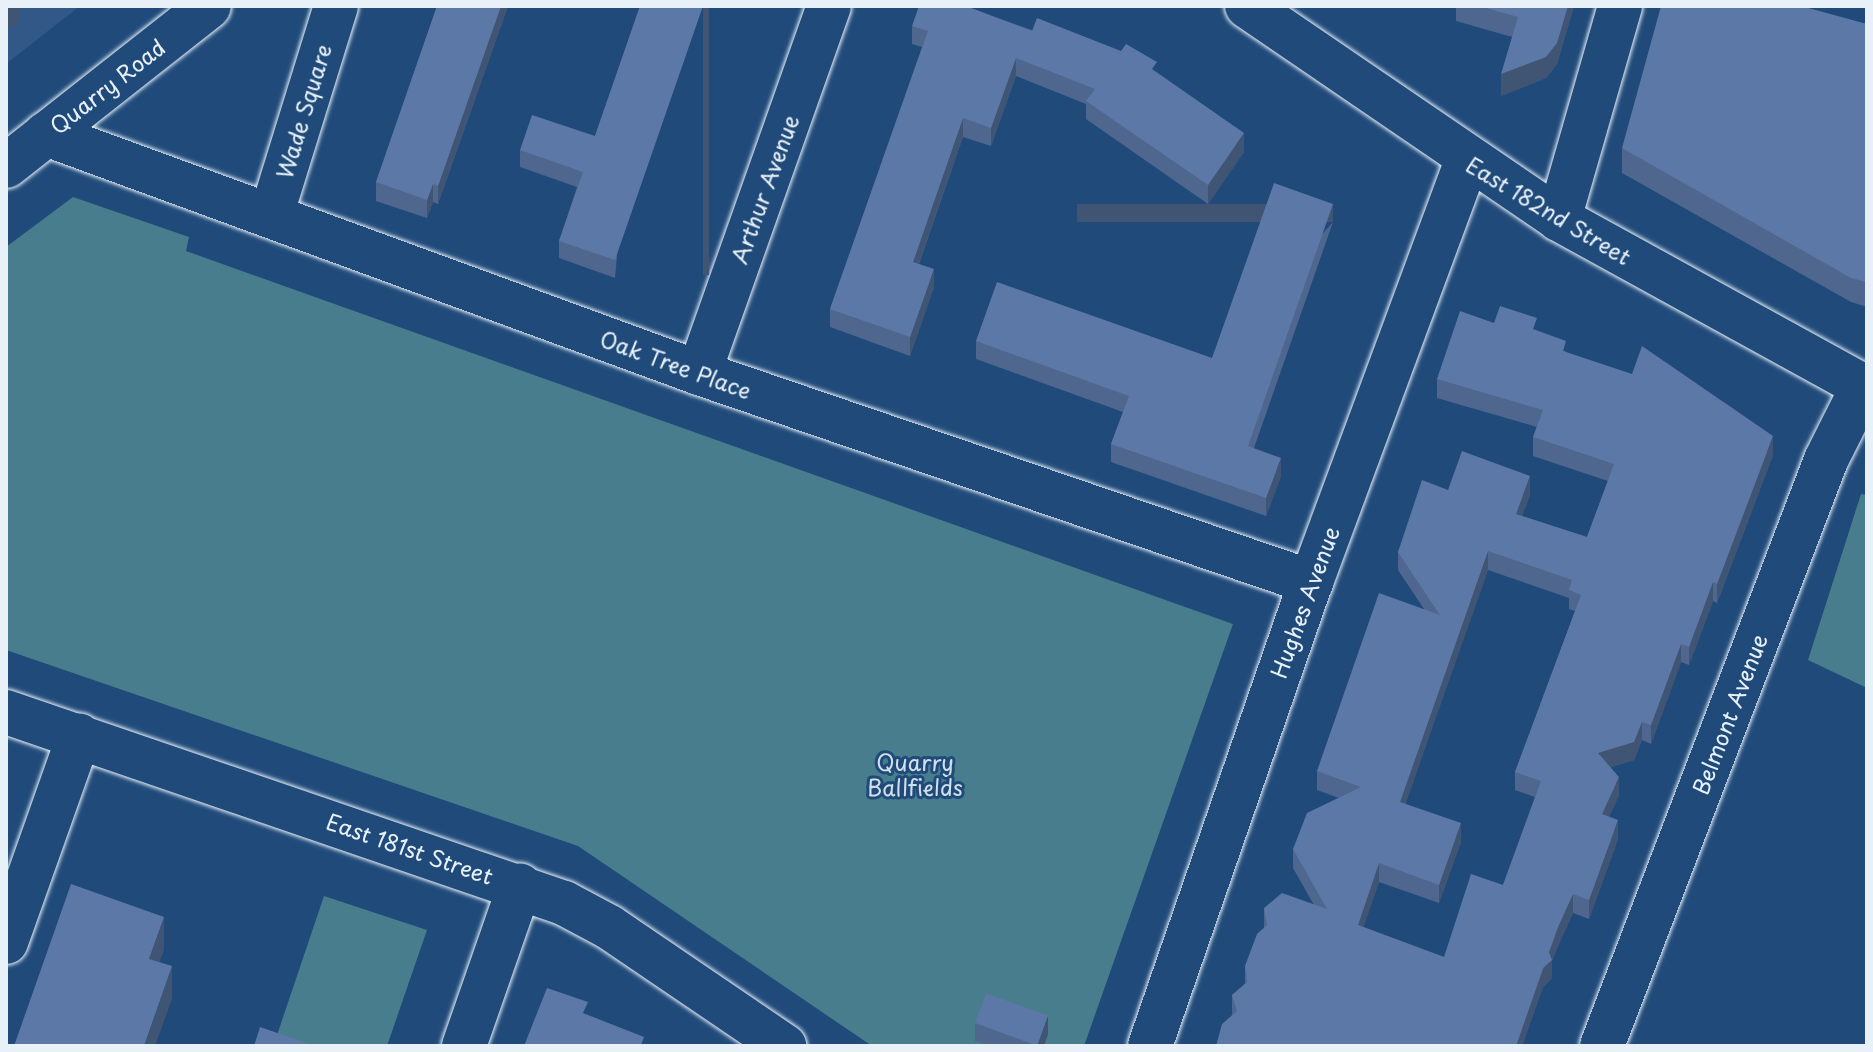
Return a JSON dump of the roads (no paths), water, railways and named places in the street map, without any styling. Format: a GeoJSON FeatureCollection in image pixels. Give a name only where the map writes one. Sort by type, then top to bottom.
{"type":"FeatureCollection","features":[{"type":"Feature","properties":{"kind":"street","name":"Quarry Road"},"geometry":{"type":"LineString","coordinates":[[6,166],[209,6]]}},
{"type":"Feature","properties":{"kind":"street","name":"Wade Square"},"geometry":{"type":"LineString","coordinates":[[271,216],[336,6]]}},
{"type":"Feature","properties":{"kind":"street","name":"Arthur Avenue"},"geometry":{"type":"LineString","coordinates":[[699,373],[829,6]]}},
{"type":"Feature","properties":{"kind":"street","name":"East 182nd Street"},"geometry":{"type":"LineString","coordinates":[[1247,6],[1467,160],[1559,219],[1865,387]]}},
{"type":"Feature","properties":{"kind":"street"},"geometry":{"type":"LineString","coordinates":[[1559,219],[1620,6]]}},
{"type":"Feature","properties":{"kind":"street","name":"Oak Tree Place"},"geometry":{"type":"LineString","coordinates":[[46,134],[699,373],[1311,582]]}},
{"type":"Feature","properties":{"kind":"street","name":"Hughes Avenue"},"geometry":{"type":"LineString","coordinates":[[1150,1046],[1311,582],[1467,160]]}},
{"type":"Feature","properties":{"kind":"street","name":"Belmont Avenue"},"geometry":{"type":"LineString","coordinates":[[1602,1046],[1826,460],[1865,387]]}},
{"type":"Feature","properties":{"kind":"street","name":"East 181st Street"},"geometry":{"type":"LineString","coordinates":[[6,712],[520,885],[609,927],[784,1046]]}},
{"type":"Feature","properties":{"kind":"street"},"geometry":{"type":"LineString","coordinates":[[6,942],[79,736]]}},
{"type":"Feature","properties":{"kind":"street"},"geometry":{"type":"LineString","coordinates":[[464,1046],[520,885]]}},
{"type":"Feature","properties":{"kind":"park label","name":"Quarry Ballfields"},"geometry":{"type":"Point","coordinates":[915,774]}}]}
